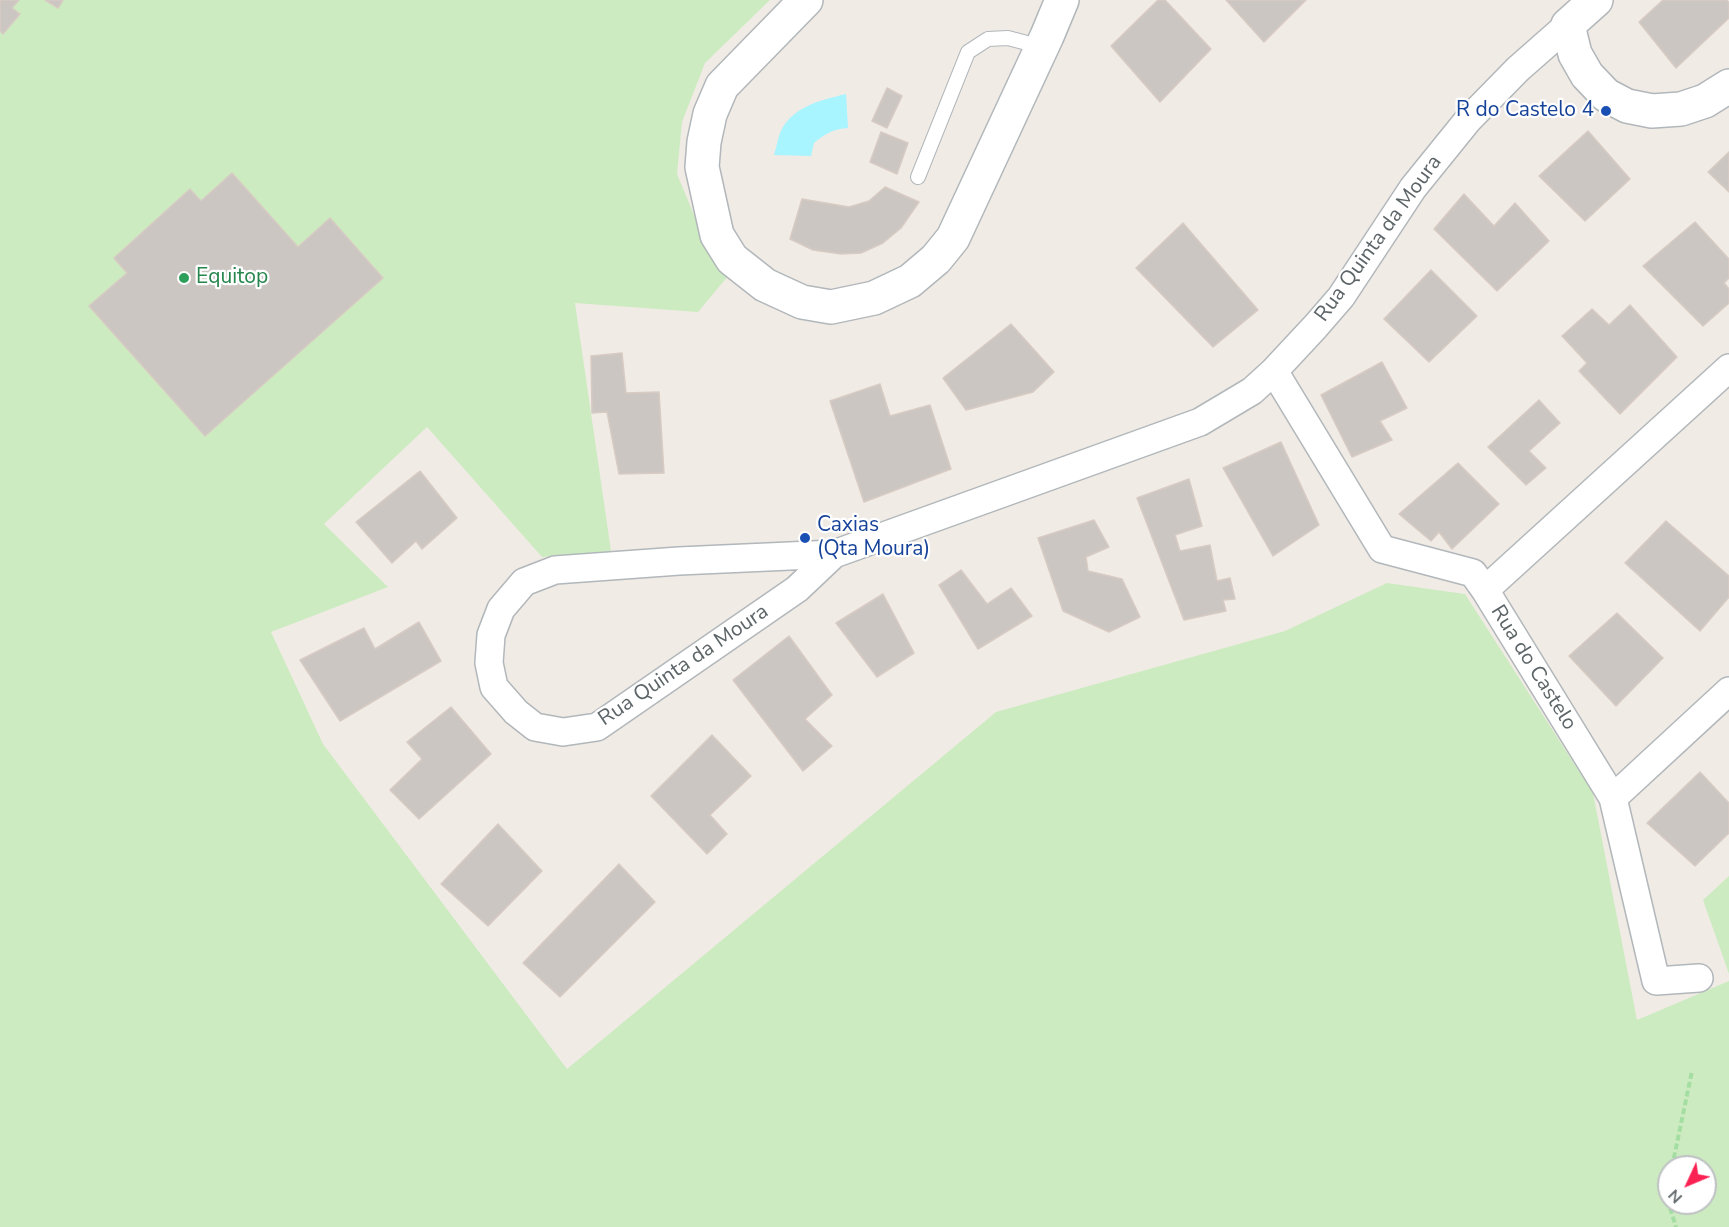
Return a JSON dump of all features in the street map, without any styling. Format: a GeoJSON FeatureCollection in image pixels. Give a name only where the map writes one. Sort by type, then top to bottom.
{"type":"FeatureCollection","features":[{"type":"Feature","properties":{"kind":"street"},"geometry":{"type":"LineString","coordinates":[[806,0],[722,86],[710,114],[702,167],[717,235],[732,259],[765,285],[802,302],[831,307],[874,298],[910,281],[936,259],[953,238],[1062,0]]}},
{"type":"Feature","properties":{"kind":"street","name":"Rua Quinta da Moura"},"geometry":{"type":"LineString","coordinates":[[834,554],[797,589],[597,727],[563,732],[535,727],[516,712],[494,687],[489,663],[491,635],[501,609],[524,582],[555,570],[679,561],[834,554],[1200,422],[1252,391],[1274,371],[1341,297],[1413,188],[1468,120],[1518,69],[1596,0]]}},
{"type":"Feature","properties":{"kind":"street"},"geometry":{"type":"LineString","coordinates":[[1568,26],[1575,54],[1587,75],[1606,95],[1627,106],[1652,111],[1681,109],[1705,101],[1729,86]]}},
{"type":"Feature","properties":{"kind":"street","name":"Rua do Castelo"},"geometry":{"type":"LineString","coordinates":[[1699,978],[1656,981],[1613,798],[1485,590],[1729,368]]}},
{"type":"Feature","properties":{"kind":"street"},"geometry":{"type":"LineString","coordinates":[[1274,371],[1382,549],[1473,573],[1485,590]]}},
{"type":"Feature","properties":{"kind":"street"},"geometry":{"type":"LineString","coordinates":[[1613,798],[1729,691]]}},
{"type":"Feature","properties":{"kind":"lane"},"geometry":{"type":"LineString","coordinates":[[918,177],[968,52],[988,39],[1008,38],[1042,47]]}},
{"type":"Feature","properties":{"kind":"path"},"geometry":{"type":"LineString","coordinates":[[1674,1155],[1692,1071]]}},
{"type":"Feature","properties":{"kind":"green space"},"geometry":{"type":"Polygon","coordinates":[[[0,0],[770,0],[705,63],[682,122],[677,174],[702,234],[729,275],[698,312],[575,303],[611,551],[542,557],[427,427],[324,524],[388,587],[271,632],[323,744],[567,1069],[996,712],[1285,631],[1387,583],[1465,594],[1593,793],[1637,1020],[1729,981],[1729,1227],[0,1227],[0,0]]]}},
{"type":"Feature","properties":{"kind":"green space"},"geometry":{"type":"Polygon","coordinates":[[[1729,876],[1729,974],[1703,900],[1729,876]]]}},
{"type":"Feature","properties":{"kind":"water"},"geometry":{"type":"Polygon","coordinates":[[[846,94],[848,128],[834,131],[814,143],[811,156],[774,155],[781,130],[795,113],[811,104],[846,94]]]}},
{"type":"Feature","properties":{"kind":"building"},"geometry":{"type":"Polygon","coordinates":[[[0,0],[19,0],[12,8],[20,14],[3,34],[0,31],[0,0]]]}},
{"type":"Feature","properties":{"kind":"building"},"geometry":{"type":"Polygon","coordinates":[[[45,0],[63,0],[58,8],[45,0]]]}},
{"type":"Feature","properties":{"kind":"building"},"geometry":{"type":"Polygon","coordinates":[[[1158,0],[1165,0],[1211,49],[1160,102],[1111,46],[1158,0]]]}},
{"type":"Feature","properties":{"kind":"building"},"geometry":{"type":"Polygon","coordinates":[[[1226,0],[1306,0],[1264,42],[1226,0]]]}},
{"type":"Feature","properties":{"kind":"building"},"geometry":{"type":"Polygon","coordinates":[[[1663,0],[1727,0],[1729,3],[1729,18],[1676,68],[1639,22],[1663,0]]]}},
{"type":"Feature","properties":{"kind":"building"},"geometry":{"type":"Polygon","coordinates":[[[887,88],[902,96],[887,128],[872,121],[887,88]]]}},
{"type":"Feature","properties":{"kind":"building"},"geometry":{"type":"Polygon","coordinates":[[[1588,131],[1630,179],[1585,221],[1539,176],[1588,131]]]}},
{"type":"Feature","properties":{"kind":"building"},"geometry":{"type":"Polygon","coordinates":[[[881,132],[908,143],[897,174],[870,162],[881,132]]]}},
{"type":"Feature","properties":{"kind":"building"},"geometry":{"type":"Polygon","coordinates":[[[1729,152],[1729,192],[1708,172],[1729,152]]]}},
{"type":"Feature","properties":{"kind":"building"},"geometry":{"type":"Polygon","coordinates":[[[232,173],[298,247],[330,218],[383,278],[205,436],[89,306],[127,273],[114,258],[190,189],[201,201],[232,173]]]}},
{"type":"Feature","properties":{"kind":"building"},"geometry":{"type":"Polygon","coordinates":[[[885,187],[919,202],[901,228],[883,243],[861,253],[841,254],[813,250],[790,239],[802,199],[849,207],[869,201],[885,187]]]}},
{"type":"Feature","properties":{"kind":"building"},"geometry":{"type":"Polygon","coordinates":[[[1464,194],[1494,226],[1515,203],[1549,241],[1497,291],[1434,229],[1464,194]]]}},
{"type":"Feature","properties":{"kind":"building"},"geometry":{"type":"Polygon","coordinates":[[[1695,222],[1729,259],[1729,278],[1724,283],[1729,289],[1729,303],[1703,326],[1643,266],[1695,222]]]}},
{"type":"Feature","properties":{"kind":"building"},"geometry":{"type":"Polygon","coordinates":[[[1183,223],[1258,310],[1213,347],[1136,268],[1183,223]]]}},
{"type":"Feature","properties":{"kind":"building"},"geometry":{"type":"Polygon","coordinates":[[[1431,270],[1477,316],[1429,362],[1384,319],[1431,270]]]}},
{"type":"Feature","properties":{"kind":"building"},"geometry":{"type":"Polygon","coordinates":[[[1630,305],[1677,357],[1620,414],[1579,371],[1587,363],[1562,336],[1592,309],[1609,325],[1630,305]]]}},
{"type":"Feature","properties":{"kind":"building"},"geometry":{"type":"Polygon","coordinates":[[[1011,324],[1054,372],[1033,392],[966,410],[943,378],[1011,324]]]}},
{"type":"Feature","properties":{"kind":"building"},"geometry":{"type":"Polygon","coordinates":[[[622,353],[626,393],[659,392],[664,473],[619,474],[607,412],[592,413],[591,356],[622,353]]]}},
{"type":"Feature","properties":{"kind":"building"},"geometry":{"type":"Polygon","coordinates":[[[1382,362],[1407,408],[1380,421],[1392,440],[1352,457],[1321,395],[1382,362]]]}},
{"type":"Feature","properties":{"kind":"building"},"geometry":{"type":"Polygon","coordinates":[[[880,384],[890,416],[930,405],[951,469],[864,502],[830,401],[880,384]]]}},
{"type":"Feature","properties":{"kind":"building"},"geometry":{"type":"Polygon","coordinates":[[[1539,400],[1560,423],[1529,451],[1546,468],[1526,485],[1488,447],[1539,400]]]}},
{"type":"Feature","properties":{"kind":"building"},"geometry":{"type":"Polygon","coordinates":[[[1281,442],[1319,525],[1273,556],[1223,468],[1281,442]]]}},
{"type":"Feature","properties":{"kind":"building"},"geometry":{"type":"Polygon","coordinates":[[[1458,463],[1499,504],[1452,549],[1439,532],[1431,541],[1399,514],[1458,463]]]}},
{"type":"Feature","properties":{"kind":"building"},"geometry":{"type":"Polygon","coordinates":[[[420,471],[457,518],[422,549],[416,541],[392,563],[356,522],[420,471]]]}},
{"type":"Feature","properties":{"kind":"building"},"geometry":{"type":"Polygon","coordinates":[[[1189,479],[1202,526],[1175,535],[1180,551],[1210,545],[1217,581],[1230,578],[1235,599],[1223,600],[1226,611],[1184,620],[1137,498],[1189,479]]]}},
{"type":"Feature","properties":{"kind":"building"},"geometry":{"type":"Polygon","coordinates":[[[1094,520],[1109,547],[1086,557],[1088,571],[1122,579],[1140,617],[1109,632],[1063,611],[1038,538],[1094,520]]]}},
{"type":"Feature","properties":{"kind":"building"},"geometry":{"type":"Polygon","coordinates":[[[1666,521],[1729,576],[1729,597],[1700,631],[1625,563],[1666,521]]]}},
{"type":"Feature","properties":{"kind":"building"},"geometry":{"type":"Polygon","coordinates":[[[961,570],[987,604],[1011,588],[1032,616],[978,649],[939,585],[961,570]]]}},
{"type":"Feature","properties":{"kind":"building"},"geometry":{"type":"Polygon","coordinates":[[[883,594],[914,653],[877,677],[836,623],[883,594]]]}},
{"type":"Feature","properties":{"kind":"building"},"geometry":{"type":"Polygon","coordinates":[[[1617,613],[1663,658],[1616,706],[1569,656],[1617,613]]]}},
{"type":"Feature","properties":{"kind":"building"},"geometry":{"type":"Polygon","coordinates":[[[419,622],[441,661],[340,721],[300,660],[364,628],[375,649],[419,622]]]}},
{"type":"Feature","properties":{"kind":"building"},"geometry":{"type":"Polygon","coordinates":[[[789,636],[832,695],[805,719],[832,746],[803,771],[733,680],[789,636]]]}},
{"type":"Feature","properties":{"kind":"building"},"geometry":{"type":"Polygon","coordinates":[[[451,707],[491,754],[419,819],[390,790],[422,759],[407,742],[451,707]]]}},
{"type":"Feature","properties":{"kind":"building"},"geometry":{"type":"Polygon","coordinates":[[[712,735],[751,776],[710,815],[727,834],[707,854],[651,796],[712,735]]]}},
{"type":"Feature","properties":{"kind":"building"},"geometry":{"type":"Polygon","coordinates":[[[1700,772],[1729,803],[1729,833],[1695,866],[1647,823],[1700,772]]]}},
{"type":"Feature","properties":{"kind":"building"},"geometry":{"type":"Polygon","coordinates":[[[498,824],[542,871],[488,926],[441,884],[498,824]]]}},
{"type":"Feature","properties":{"kind":"building"},"geometry":{"type":"Polygon","coordinates":[[[619,864],[655,902],[560,997],[523,963],[619,864]]]}},
{"type":"Feature","properties":{"kind":"place","name":"R do Castelo 4"},"geometry":{"type":"Point","coordinates":[1606,111]}},
{"type":"Feature","properties":{"kind":"place","name":"Equitop"},"geometry":{"type":"Point","coordinates":[184,278]}},
{"type":"Feature","properties":{"kind":"place","name":"Caxias (Qta Moura)"},"geometry":{"type":"Point","coordinates":[805,538]}}]}
